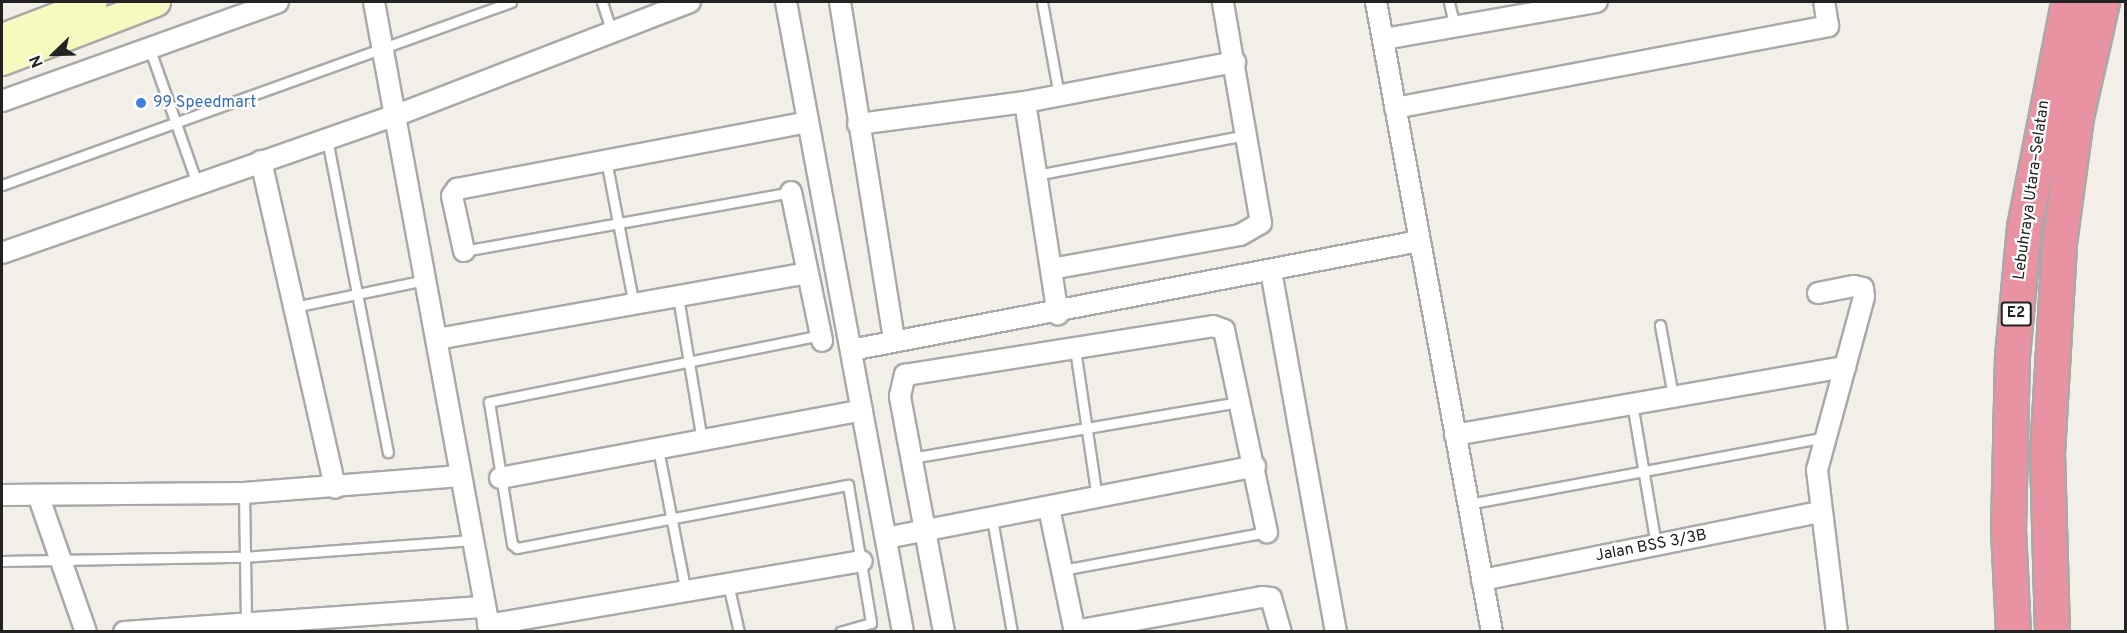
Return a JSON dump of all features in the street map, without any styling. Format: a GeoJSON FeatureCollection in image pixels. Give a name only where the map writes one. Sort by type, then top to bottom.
{"type":"FeatureCollection","features":[{"type":"Feature","properties":{"kind":"highway","name":"Lebuhraya Utara–Selatan"},"geometry":{"type":"LineString","coordinates":[[2013,632],[2008,531],[2012,356],[2028,204],[2068,2]]}},
{"type":"Feature","properties":{"kind":"highway","name":"Lebuhraya Utara–Selatan"},"geometry":{"type":"LineString","coordinates":[[2052,632],[2047,453],[2059,243],[2076,117],[2102,2]]}},
{"type":"Feature","properties":{"kind":"street"},"geometry":{"type":"LineString","coordinates":[[2,37],[93,2]]}},
{"type":"Feature","properties":{"kind":"street"},"geometry":{"type":"LineString","coordinates":[[2,61],[156,2]]}},
{"type":"Feature","properties":{"kind":"street"},"geometry":{"type":"LineString","coordinates":[[2,101],[278,2]]}},
{"type":"Feature","properties":{"kind":"street"},"geometry":{"type":"LineString","coordinates":[[374,2],[385,49],[460,476],[488,621]]}},
{"type":"Feature","properties":{"kind":"street"},"geometry":{"type":"LineString","coordinates":[[2,253],[261,160],[397,115],[611,29],[690,2]]}},
{"type":"Feature","properties":{"kind":"street"},"geometry":{"type":"LineString","coordinates":[[786,2],[903,632]]}},
{"type":"Feature","properties":{"kind":"street"},"geometry":{"type":"LineString","coordinates":[[840,2],[894,340]]}},
{"type":"Feature","properties":{"kind":"street"},"geometry":{"type":"LineString","coordinates":[[1051,269],[1255,230],[1264,218],[1223,2]]}},
{"type":"Feature","properties":{"kind":"street"},"geometry":{"type":"LineString","coordinates":[[1376,2],[1492,632]]}},
{"type":"Feature","properties":{"kind":"street"},"geometry":{"type":"LineString","coordinates":[[1383,39],[1455,27],[1514,9],[1597,2]]}},
{"type":"Feature","properties":{"kind":"street"},"geometry":{"type":"LineString","coordinates":[[1395,108],[1828,26],[1824,2]]}},
{"type":"Feature","properties":{"kind":"street"},"geometry":{"type":"LineString","coordinates":[[858,124],[1025,102],[1235,62]]}},
{"type":"Feature","properties":{"kind":"street"},"geometry":{"type":"LineString","coordinates":[[1025,102],[1058,314]]}},
{"type":"Feature","properties":{"kind":"street"},"geometry":{"type":"LineString","coordinates":[[464,251],[454,191],[808,122]]}},
{"type":"Feature","properties":{"kind":"street"},"geometry":{"type":"LineString","coordinates":[[261,160],[335,488]]}},
{"type":"Feature","properties":{"kind":"street"},"geometry":{"type":"LineString","coordinates":[[791,192],[821,338]]}},
{"type":"Feature","properties":{"kind":"street"},"geometry":{"type":"LineString","coordinates":[[851,350],[894,340],[1058,314],[1419,241]]}},
{"type":"Feature","properties":{"kind":"street"},"geometry":{"type":"LineString","coordinates":[[1272,271],[1336,632]]}},
{"type":"Feature","properties":{"kind":"street"},"geometry":{"type":"LineString","coordinates":[[437,339],[807,273]]}},
{"type":"Feature","properties":{"kind":"street"},"geometry":{"type":"LineString","coordinates":[[1818,293],[1863,288],[1845,367],[1817,470],[1820,512],[1837,632]]}},
{"type":"Feature","properties":{"kind":"street"},"geometry":{"type":"LineString","coordinates":[[944,632],[900,396],[905,375],[1213,326],[1224,330],[1230,341],[1267,532]]}},
{"type":"Feature","properties":{"kind":"street"},"geometry":{"type":"LineString","coordinates":[[1455,435],[1845,367]]}},
{"type":"Feature","properties":{"kind":"street"},"geometry":{"type":"LineString","coordinates":[[500,478],[862,410]]}},
{"type":"Feature","properties":{"kind":"street"},"geometry":{"type":"LineString","coordinates":[[886,538],[925,533],[1255,466]]}},
{"type":"Feature","properties":{"kind":"street"},"geometry":{"type":"LineString","coordinates":[[2,495],[244,493],[335,488],[460,476]]}},
{"type":"Feature","properties":{"kind":"street"},"geometry":{"type":"LineString","coordinates":[[38,495],[86,632]]}},
{"type":"Feature","properties":{"kind":"street"},"geometry":{"type":"LineString","coordinates":[[1049,508],[1075,631],[1262,597],[1272,598],[1281,632]]}},
{"type":"Feature","properties":{"kind":"street","name":"Jalan BSS 3/3B"},"geometry":{"type":"LineString","coordinates":[[1482,580],[1820,512]]}},
{"type":"Feature","properties":{"kind":"street"},"geometry":{"type":"LineString","coordinates":[[124,632],[258,626],[488,621],[686,593],[862,561]]}},
{"type":"Feature","properties":{"kind":"lane"},"geometry":{"type":"LineString","coordinates":[[2,185],[511,2]]}},
{"type":"Feature","properties":{"kind":"lane"},"geometry":{"type":"LineString","coordinates":[[602,2],[611,29]]}},
{"type":"Feature","properties":{"kind":"lane"},"geometry":{"type":"LineString","coordinates":[[1042,2],[1059,96]]}},
{"type":"Feature","properties":{"kind":"lane"},"geometry":{"type":"LineString","coordinates":[[1449,2],[1455,27]]}},
{"type":"Feature","properties":{"kind":"lane"},"geometry":{"type":"LineString","coordinates":[[149,47],[178,123],[197,183]]}},
{"type":"Feature","properties":{"kind":"lane"},"geometry":{"type":"LineString","coordinates":[[1036,175],[1249,135]]}},
{"type":"Feature","properties":{"kind":"lane"},"geometry":{"type":"LineString","coordinates":[[327,137],[388,452]]}},
{"type":"Feature","properties":{"kind":"lane"},"geometry":{"type":"LineString","coordinates":[[606,160],[634,305]]}},
{"type":"Feature","properties":{"kind":"lane"},"geometry":{"type":"LineString","coordinates":[[464,251],[618,226],[791,192]]}},
{"type":"Feature","properties":{"kind":"lane"},"geometry":{"type":"LineString","coordinates":[[294,307],[425,280]]}},
{"type":"Feature","properties":{"kind":"lane"},"geometry":{"type":"LineString","coordinates":[[678,297],[702,441]]}},
{"type":"Feature","properties":{"kind":"lane"},"geometry":{"type":"LineString","coordinates":[[1660,325],[1673,396]]}},
{"type":"Feature","properties":{"kind":"lane"},"geometry":{"type":"LineString","coordinates":[[821,338],[689,359],[489,402],[500,478],[517,548],[672,521],[848,484],[871,622],[840,632]]}},
{"type":"Feature","properties":{"kind":"lane"},"geometry":{"type":"LineString","coordinates":[[1075,349],[1097,498]]}},
{"type":"Feature","properties":{"kind":"lane"},"geometry":{"type":"LineString","coordinates":[[911,458],[1241,402]]}},
{"type":"Feature","properties":{"kind":"lane"},"geometry":{"type":"LineString","coordinates":[[1632,404],[1656,545]]}},
{"type":"Feature","properties":{"kind":"lane"},"geometry":{"type":"LineString","coordinates":[[1468,504],[1827,437]]}},
{"type":"Feature","properties":{"kind":"lane"},"geometry":{"type":"LineString","coordinates":[[658,449],[686,593]]}},
{"type":"Feature","properties":{"kind":"lane"},"geometry":{"type":"LineString","coordinates":[[244,493],[243,557],[258,626]]}},
{"type":"Feature","properties":{"kind":"lane"},"geometry":{"type":"LineString","coordinates":[[992,519],[1012,632]]}},
{"type":"Feature","properties":{"kind":"lane"},"geometry":{"type":"LineString","coordinates":[[1062,570],[1267,532]]}},
{"type":"Feature","properties":{"kind":"lane"},"geometry":{"type":"LineString","coordinates":[[2,561],[243,557],[473,540]]}},
{"type":"Feature","properties":{"kind":"lane"},"geometry":{"type":"LineString","coordinates":[[728,584],[739,632]]}},
{"type":"Feature","properties":{"kind":"place","name":"99 Speedmart"},"geometry":{"type":"Point","coordinates":[141,103]}}]}
